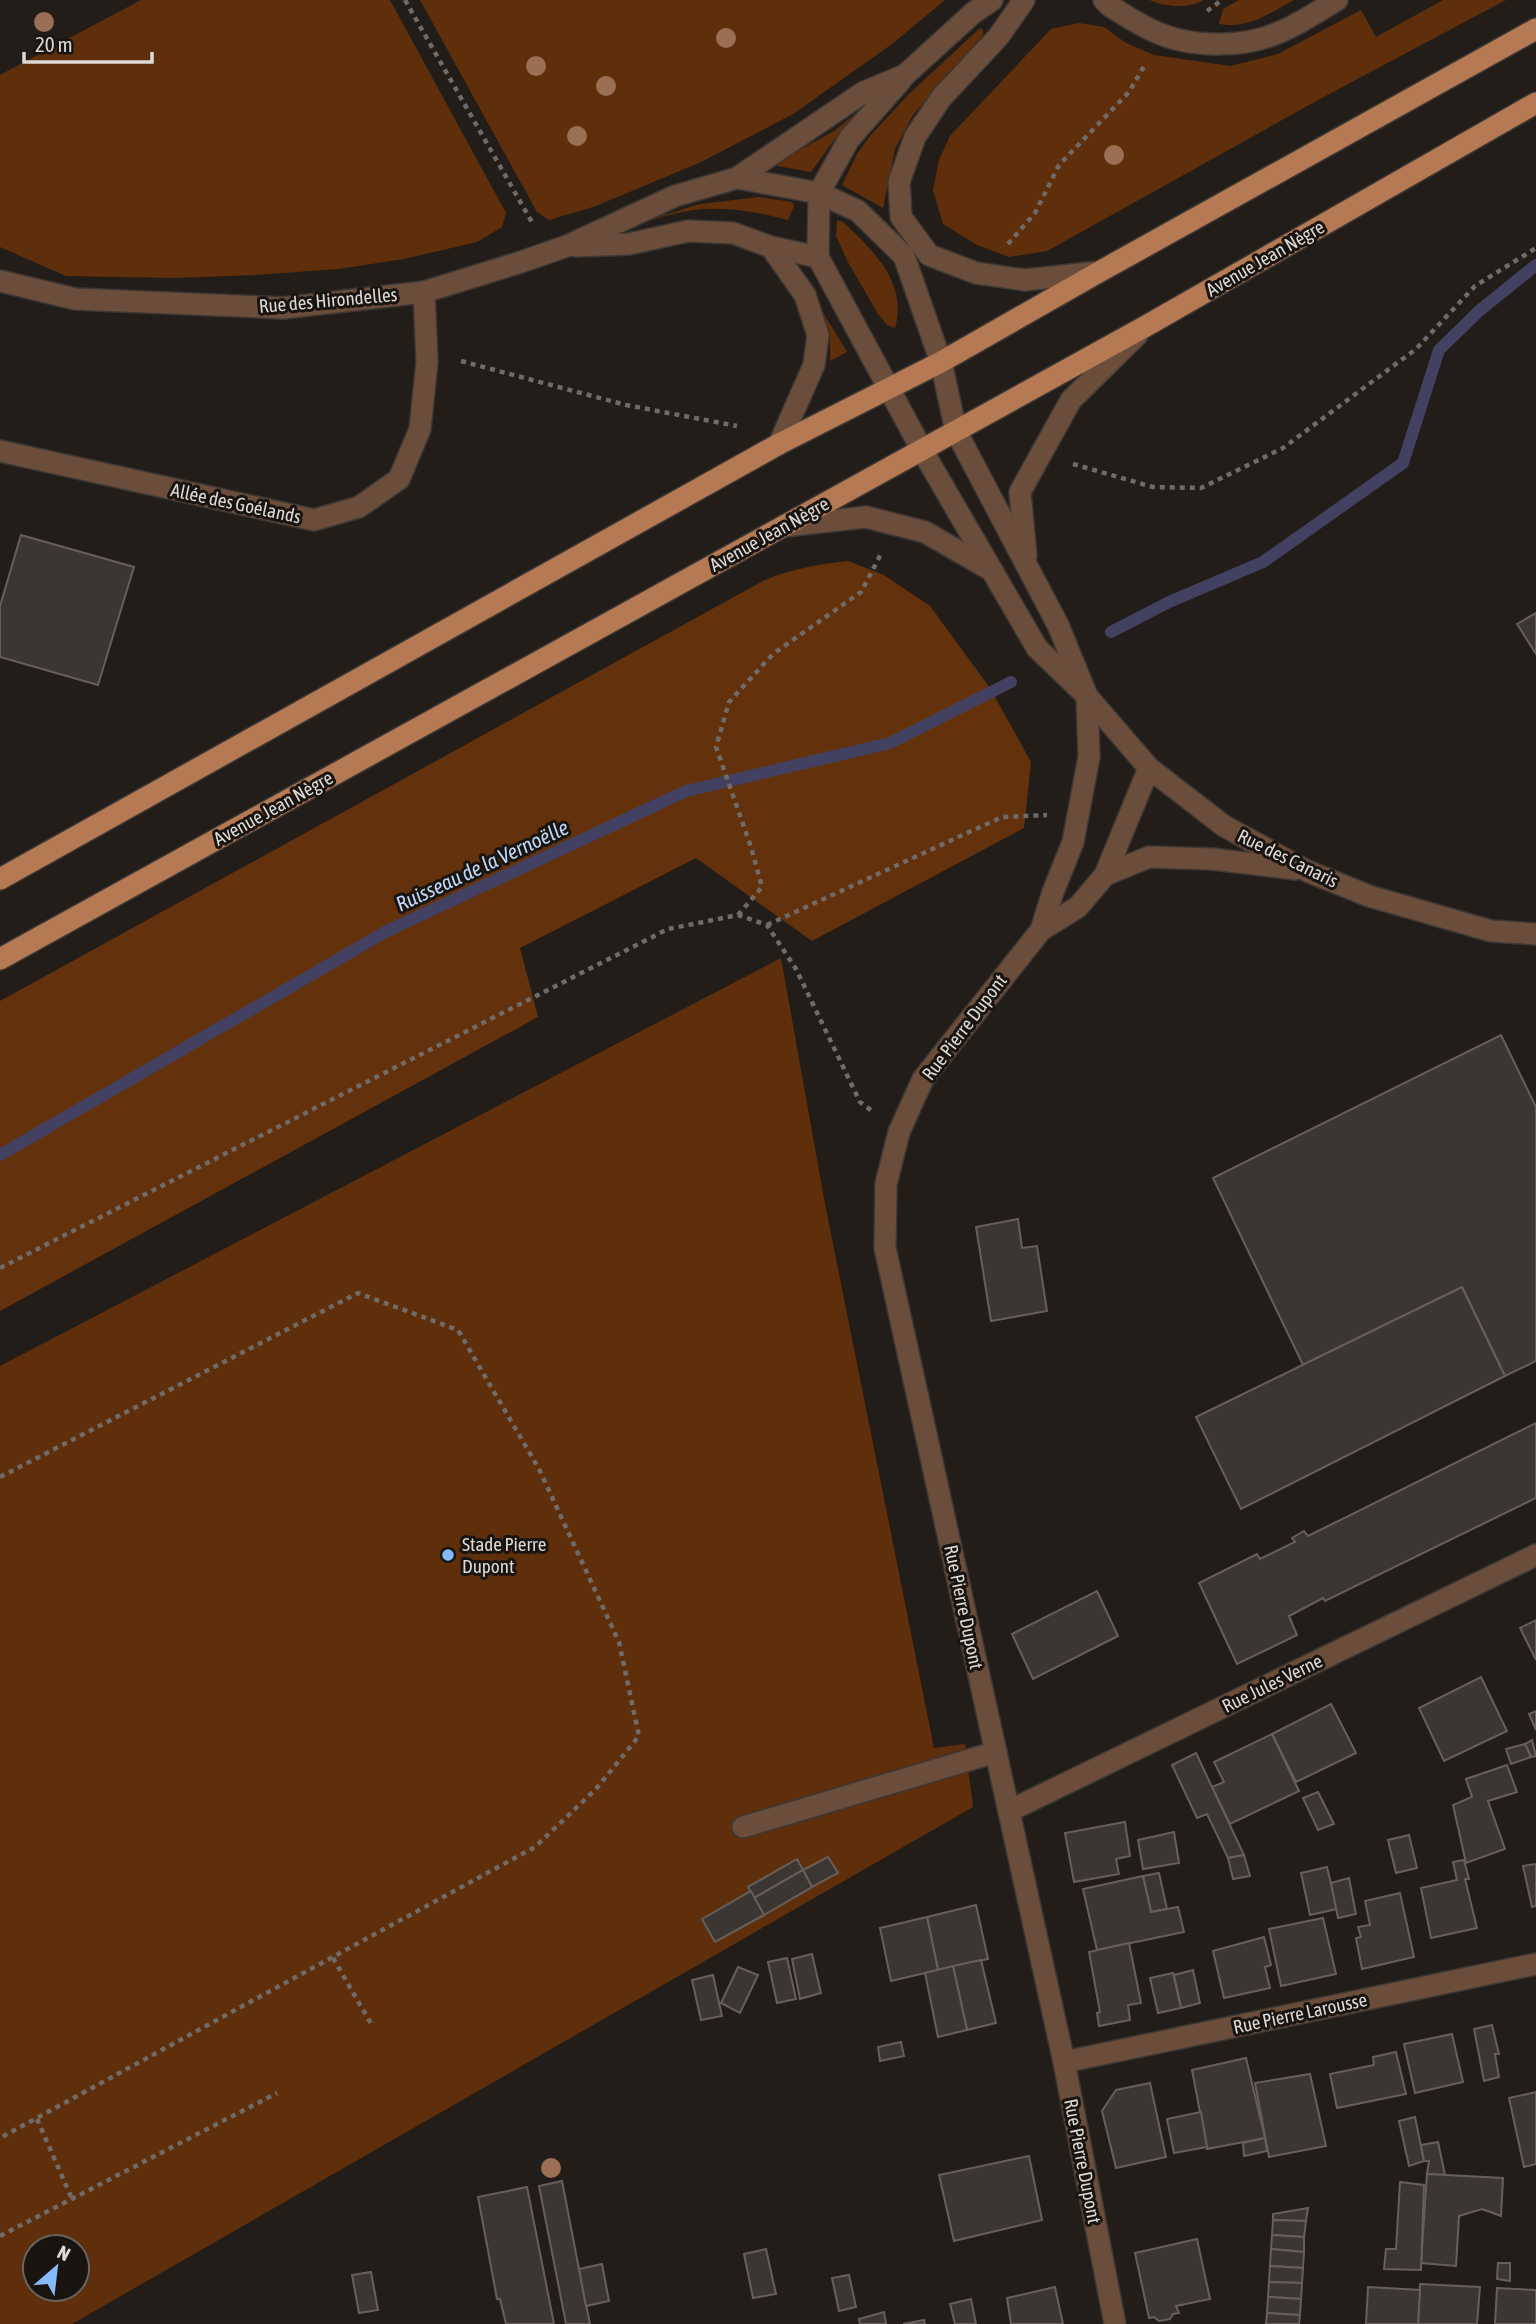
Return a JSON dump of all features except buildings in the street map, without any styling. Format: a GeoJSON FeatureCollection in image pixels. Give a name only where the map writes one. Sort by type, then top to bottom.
{"type":"FeatureCollection","features":[{"type":"Feature","properties":{"kind":"main road"},"geometry":{"type":"LineString","coordinates":[[0,879],[779,444],[941,362],[1536,30]]}},
{"type":"Feature","properties":{"kind":"main road","name":"Avenue Jean Nègre"},"geometry":{"type":"LineString","coordinates":[[0,959],[1146,326],[1536,103]]}},
{"type":"Feature","properties":{"kind":"street"},"geometry":{"type":"LineString","coordinates":[[992,0],[973,13],[905,75],[849,139],[819,193],[818,257],[922,450],[1037,648],[1087,696]]}},
{"type":"Feature","properties":{"kind":"street"},"geometry":{"type":"LineString","coordinates":[[929,254],[901,216],[898,182],[915,137],[942,98],[999,36],[1024,0]]}},
{"type":"Feature","properties":{"kind":"street"},"geometry":{"type":"LineString","coordinates":[[1104,0],[1159,34],[1194,42],[1222,44],[1255,40],[1280,33],[1337,0]]}},
{"type":"Feature","properties":{"kind":"street"},"geometry":{"type":"LineString","coordinates":[[567,246],[675,196],[737,178],[864,92],[905,75]]}},
{"type":"Feature","properties":{"kind":"street"},"geometry":{"type":"LineString","coordinates":[[737,178],[819,193],[858,211],[904,256],[941,362],[956,431],[1058,625],[1087,696],[1089,757],[1073,842],[1041,930]]}},
{"type":"Feature","properties":{"kind":"street"},"geometry":{"type":"LineString","coordinates":[[567,246],[629,244],[688,231],[733,233],[771,247],[818,257]]}},
{"type":"Feature","properties":{"kind":"street","name":"Rue des Hirondelles"},"geometry":{"type":"LineString","coordinates":[[0,281],[75,299],[283,308],[424,292],[567,246]]}},
{"type":"Feature","properties":{"kind":"street"},"geometry":{"type":"LineString","coordinates":[[771,247],[804,295],[818,335],[814,365],[779,444]]}},
{"type":"Feature","properties":{"kind":"street"},"geometry":{"type":"LineString","coordinates":[[904,256],[929,254],[976,273],[1025,280],[1099,272]]}},
{"type":"Feature","properties":{"kind":"street","name":"Allée des Goélands"},"geometry":{"type":"LineString","coordinates":[[0,451],[314,520],[359,507],[399,479],[420,429],[427,362],[424,292]]}},
{"type":"Feature","properties":{"kind":"street"},"geometry":{"type":"LineString","coordinates":[[1026,565],[1020,492],[1071,400],[1146,326]]}},
{"type":"Feature","properties":{"kind":"street"},"geometry":{"type":"LineString","coordinates":[[785,526],[866,517],[925,532],[992,570]]}},
{"type":"Feature","properties":{"kind":"street","name":"Rue des Canaris"},"geometry":{"type":"LineString","coordinates":[[1087,696],[1149,768],[1224,825],[1307,871],[1369,896],[1491,931],[1536,934]]}},
{"type":"Feature","properties":{"kind":"street"},"geometry":{"type":"LineString","coordinates":[[1041,930],[1078,907],[1105,875],[1149,768]]}},
{"type":"Feature","properties":{"kind":"street"},"geometry":{"type":"LineString","coordinates":[[1105,875],[1149,857],[1212,859],[1307,871]]}},
{"type":"Feature","properties":{"kind":"street","name":"Rue Pierre Dupont"},"geometry":{"type":"LineString","coordinates":[[1041,930],[923,1079],[899,1132],[886,1184],[885,1248],[1064,2062],[1115,2324]]}},
{"type":"Feature","properties":{"kind":"street","name":"Rue Jules Verne"},"geometry":{"type":"LineString","coordinates":[[1009,1811],[1536,1555]]}},
{"type":"Feature","properties":{"kind":"street"},"geometry":{"type":"LineString","coordinates":[[743,1827],[996,1752]]}},
{"type":"Feature","properties":{"kind":"street","name":"Rue Pierre Larousse"},"geometry":{"type":"LineString","coordinates":[[1064,2062],[1536,1964]]}},
{"type":"Feature","properties":{"kind":"path"},"geometry":{"type":"LineString","coordinates":[[405,0],[533,225]]}},
{"type":"Feature","properties":{"kind":"path"},"geometry":{"type":"LineString","coordinates":[[1000,249],[1010,242],[1035,213],[1059,165],[1129,92],[1150,57]]}},
{"type":"Feature","properties":{"kind":"path"},"geometry":{"type":"LineString","coordinates":[[1065,461],[1153,488],[1201,488],[1283,448],[1416,349],[1475,286],[1536,247]]}},
{"type":"Feature","properties":{"kind":"path"},"geometry":{"type":"LineString","coordinates":[[461,361],[626,405],[737,426]]}},
{"type":"Feature","properties":{"kind":"path"},"geometry":{"type":"LineString","coordinates":[[738,915],[762,887],[716,747],[729,702],[773,654],[861,592],[882,552]]}},
{"type":"Feature","properties":{"kind":"path"},"geometry":{"type":"LineString","coordinates":[[767,925],[1002,817],[1049,815]]}},
{"type":"Feature","properties":{"kind":"path"},"geometry":{"type":"LineString","coordinates":[[0,1268],[668,929],[738,915],[767,925],[796,969],[860,1102],[899,1132]]}},
{"type":"Feature","properties":{"kind":"path"},"geometry":{"type":"LineString","coordinates":[[0,1477],[358,1293],[458,1330],[538,1469],[619,1642],[639,1736],[596,1789],[535,1847],[0,2138]]}},
{"type":"Feature","properties":{"kind":"path"},"geometry":{"type":"LineString","coordinates":[[333,1958],[373,2027]]}},
{"type":"Feature","properties":{"kind":"path"},"geometry":{"type":"LineString","coordinates":[[0,2236],[277,2093]]}},
{"type":"Feature","properties":{"kind":"path"},"geometry":{"type":"LineString","coordinates":[[37,2119],[72,2199]]}},
{"type":"Feature","properties":{"kind":"shaded area"},"geometry":{"type":"Polygon","coordinates":[[[141,0],[390,0],[506,213],[502,227],[477,242],[404,259],[339,269],[255,275],[175,278],[66,276],[0,247],[0,75],[141,0]]]}},
{"type":"Feature","properties":{"kind":"shaded area"},"geometry":{"type":"Polygon","coordinates":[[[420,0],[945,0],[892,44],[793,114],[701,162],[596,206],[549,220],[537,212],[420,0]]]}},
{"type":"Feature","properties":{"kind":"shaded area"},"geometry":{"type":"Polygon","coordinates":[[[1149,0],[1204,0],[1177,6],[1149,0]]]}},
{"type":"Feature","properties":{"kind":"shaded area"},"geometry":{"type":"Polygon","coordinates":[[[1239,0],[1294,0],[1249,22],[1219,24],[1223,9],[1239,0]]]}},
{"type":"Feature","properties":{"kind":"shaded area"},"geometry":{"type":"Polygon","coordinates":[[[1443,0],[1506,0],[1318,100],[1047,251],[1009,257],[977,245],[943,224],[933,190],[939,160],[950,136],[1051,29],[1079,23],[1104,27],[1126,43],[1154,55],[1230,66],[1278,54],[1361,10],[1376,37],[1443,0]]]}},
{"type":"Feature","properties":{"kind":"shaded area"},"geometry":{"type":"Polygon","coordinates":[[[980,28],[983,35],[913,115],[895,149],[883,208],[842,185],[857,154],[870,136],[909,94],[980,28]]]}},
{"type":"Feature","properties":{"kind":"shaded area"},"geometry":{"type":"Polygon","coordinates":[[[883,92],[834,140],[811,172],[772,165],[834,131],[883,92]]]}},
{"type":"Feature","properties":{"kind":"shaded area"},"geometry":{"type":"Polygon","coordinates":[[[759,197],[792,202],[794,206],[788,220],[742,210],[706,209],[675,213],[619,229],[700,204],[759,197]]]}},
{"type":"Feature","properties":{"kind":"shaded area"},"geometry":{"type":"Polygon","coordinates":[[[837,220],[843,222],[866,244],[892,282],[897,296],[895,328],[887,325],[878,314],[848,262],[836,236],[837,220]]]}},
{"type":"Feature","properties":{"kind":"shaded area"},"geometry":{"type":"Polygon","coordinates":[[[814,298],[847,352],[830,361],[830,332],[814,298]]]}},
{"type":"Feature","properties":{"kind":"shaded area"},"geometry":{"type":"Polygon","coordinates":[[[848,561],[884,575],[930,606],[990,688],[1031,762],[1024,828],[812,941],[696,858],[520,948],[538,1017],[0,1311],[0,1001],[763,581],[805,568],[848,561]]]}},
{"type":"Feature","properties":{"kind":"shaded area","name":"Stade Pierre Dupont"},"geometry":{"type":"Polygon","coordinates":[[[781,958],[825,1204],[934,1748],[965,1744],[973,1807],[72,2324],[0,2324],[0,1366],[781,958]]]}},
{"type":"Feature","properties":{"kind":"waterway","name":"Ruisseau de la Vernoëlle"},"geometry":{"type":"LineString","coordinates":[[1111,632],[1169,602],[1263,562],[1403,463],[1439,350],[1479,311],[1536,265]]}},
{"type":"Feature","properties":{"kind":"waterway","name":"Ruisseau de la Vernoëlle"},"geometry":{"type":"LineString","coordinates":[[0,1155],[387,931],[686,791],[890,743],[1011,682]]}},
{"type":"Feature","properties":{"kind":"place","name":"Stade Pierre Dupont"},"geometry":{"type":"Point","coordinates":[448,1555]}}]}
